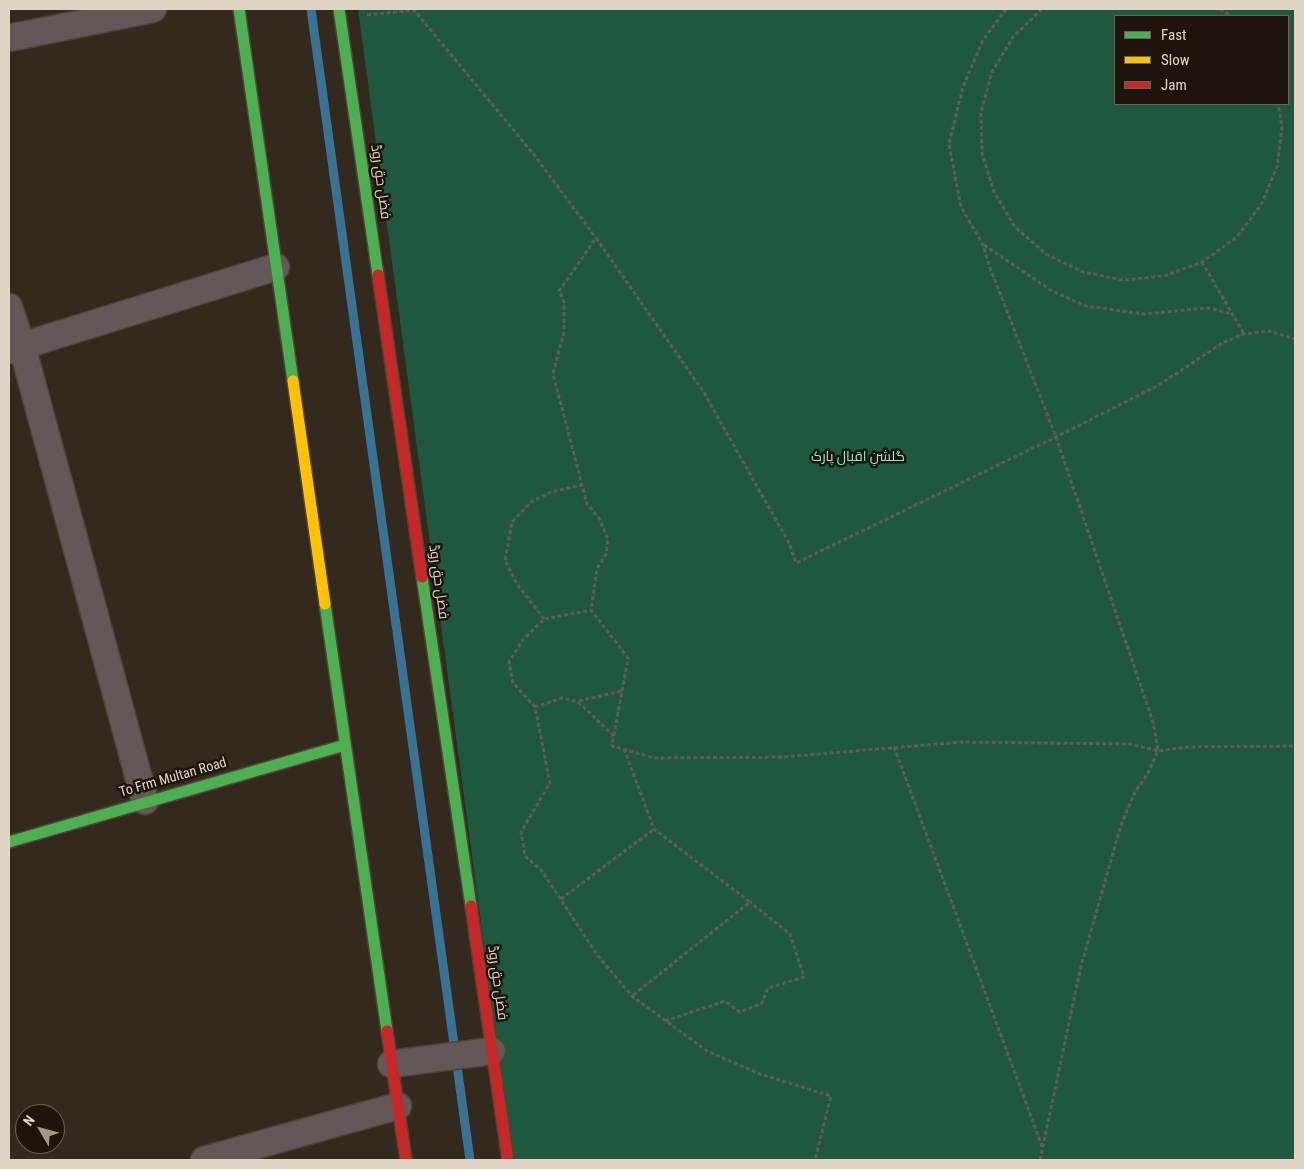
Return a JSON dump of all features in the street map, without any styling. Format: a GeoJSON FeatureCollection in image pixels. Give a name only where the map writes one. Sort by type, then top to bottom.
{"type":"FeatureCollection","features":[{"type":"Feature","properties":{"kind":"street"},"geometry":{"type":"LineString","coordinates":[[9,38],[153,9]]}},
{"type":"Feature","properties":{"kind":"street"},"geometry":{"type":"LineString","coordinates":[[239,9],[406,1160]]}},
{"type":"Feature","properties":{"kind":"street","name":"فضل حق روڈ"},"geometry":{"type":"LineString","coordinates":[[340,13],[481,1052],[508,1160]]}},
{"type":"Feature","properties":{"kind":"street"},"geometry":{"type":"LineString","coordinates":[[15,348],[276,267]]}},
{"type":"Feature","properties":{"kind":"street"},"geometry":{"type":"LineString","coordinates":[[9,307],[15,348],[145,801]]}},
{"type":"Feature","properties":{"kind":"street","name":"To Frm Multan Road"},"geometry":{"type":"LineString","coordinates":[[9,842],[145,801],[345,745]]}},
{"type":"Feature","properties":{"kind":"street"},"geometry":{"type":"LineString","coordinates":[[391,1064],[481,1052]]}},
{"type":"Feature","properties":{"kind":"street"},"geometry":{"type":"LineString","coordinates":[[204,1160],[398,1106]]}},
{"type":"Feature","properties":{"kind":"path"},"geometry":{"type":"LineString","coordinates":[[1006,9],[983,40],[963,87],[949,144],[961,207],[983,245],[1056,437],[1154,722],[1158,751],[1148,773],[1135,792],[1116,844],[1081,966],[1040,1160]]}},
{"type":"Feature","properties":{"kind":"path"},"geometry":{"type":"LineString","coordinates":[[1042,9],[1013,36],[992,72],[981,112],[982,153],[994,192],[1015,227],[1046,254],[1083,272],[1123,280],[1164,276],[1202,262],[1236,238],[1261,205],[1277,167],[1282,126],[1278,105]]}},
{"type":"Feature","properties":{"kind":"path"},"geometry":{"type":"LineString","coordinates":[[340,13],[414,10],[535,156],[596,238],[703,390],[789,543],[796,563],[1159,385],[1224,342],[1244,334],[1268,331],[1295,339]]}},
{"type":"Feature","properties":{"kind":"path"},"geometry":{"type":"LineString","coordinates":[[596,238],[559,291],[564,302],[564,332],[553,374],[587,504],[599,518],[608,539],[606,554],[597,568],[591,610],[628,658],[612,746],[654,758],[782,757],[961,742],[1130,744],[1158,751],[1188,747],[1295,746]]}},
{"type":"Feature","properties":{"kind":"path"},"geometry":{"type":"LineString","coordinates":[[983,245],[1052,291],[1086,306],[1144,314],[1208,308],[1233,314]]}},
{"type":"Feature","properties":{"kind":"path"},"geometry":{"type":"LineString","coordinates":[[1202,262],[1244,334]]}},
{"type":"Feature","properties":{"kind":"path"},"geometry":{"type":"LineString","coordinates":[[544,619],[517,584],[505,562],[507,541],[512,522],[531,502],[551,492],[582,484]]}},
{"type":"Feature","properties":{"kind":"path"},"geometry":{"type":"LineString","coordinates":[[591,610],[544,619],[524,640],[509,662],[514,683],[535,706],[550,783],[521,832],[526,856],[542,871],[598,956],[632,996],[707,1052],[760,1074],[831,1096],[815,1160]]}},
{"type":"Feature","properties":{"kind":"path"},"geometry":{"type":"LineString","coordinates":[[535,706],[562,698],[578,702],[622,691]]}},
{"type":"Feature","properties":{"kind":"path"},"geometry":{"type":"LineString","coordinates":[[578,702],[614,736]]}},
{"type":"Feature","properties":{"kind":"path"},"geometry":{"type":"LineString","coordinates":[[894,747],[1042,1146]]}},
{"type":"Feature","properties":{"kind":"path"},"geometry":{"type":"LineString","coordinates":[[624,749],[654,830],[790,934],[804,977],[768,988],[762,1004],[740,1012],[725,1001],[665,1021]]}},
{"type":"Feature","properties":{"kind":"path"},"geometry":{"type":"LineString","coordinates":[[561,899],[654,830]]}},
{"type":"Feature","properties":{"kind":"path"},"geometry":{"type":"LineString","coordinates":[[632,996],[750,902]]}},
{"type":"Feature","properties":{"kind":"green space","name":"گلشنِ اقبال پارک"},"geometry":{"type":"Polygon","coordinates":[[[358,9],[1295,9],[1295,1160],[513,1160],[358,9]]]}},
{"type":"Feature","properties":{"kind":"waterway"},"geometry":{"type":"LineString","coordinates":[[311,9],[470,1160]]}},
{"type":"Feature","properties":{"kind":"traffic: fast"},"geometry":{"type":"LineString","coordinates":[[239,9],[293,381]]}},
{"type":"Feature","properties":{"kind":"traffic: fast"},"geometry":{"type":"LineString","coordinates":[[339,9],[378,275]]}},
{"type":"Feature","properties":{"kind":"traffic: fast"},"geometry":{"type":"LineString","coordinates":[[422,577],[471,906]]}},
{"type":"Feature","properties":{"kind":"traffic: fast"},"geometry":{"type":"LineString","coordinates":[[325,604],[387,1031]]}},
{"type":"Feature","properties":{"kind":"traffic: fast"},"geometry":{"type":"LineString","coordinates":[[9,842],[345,745]]}},
{"type":"Feature","properties":{"kind":"traffic: slow"},"geometry":{"type":"LineString","coordinates":[[293,381],[325,604]]}},
{"type":"Feature","properties":{"kind":"traffic: jam"},"geometry":{"type":"LineString","coordinates":[[378,275],[422,577]]}},
{"type":"Feature","properties":{"kind":"traffic: jam"},"geometry":{"type":"LineString","coordinates":[[471,906],[508,1160]]}},
{"type":"Feature","properties":{"kind":"traffic: jam"},"geometry":{"type":"LineString","coordinates":[[387,1031],[406,1160]]}}]}
